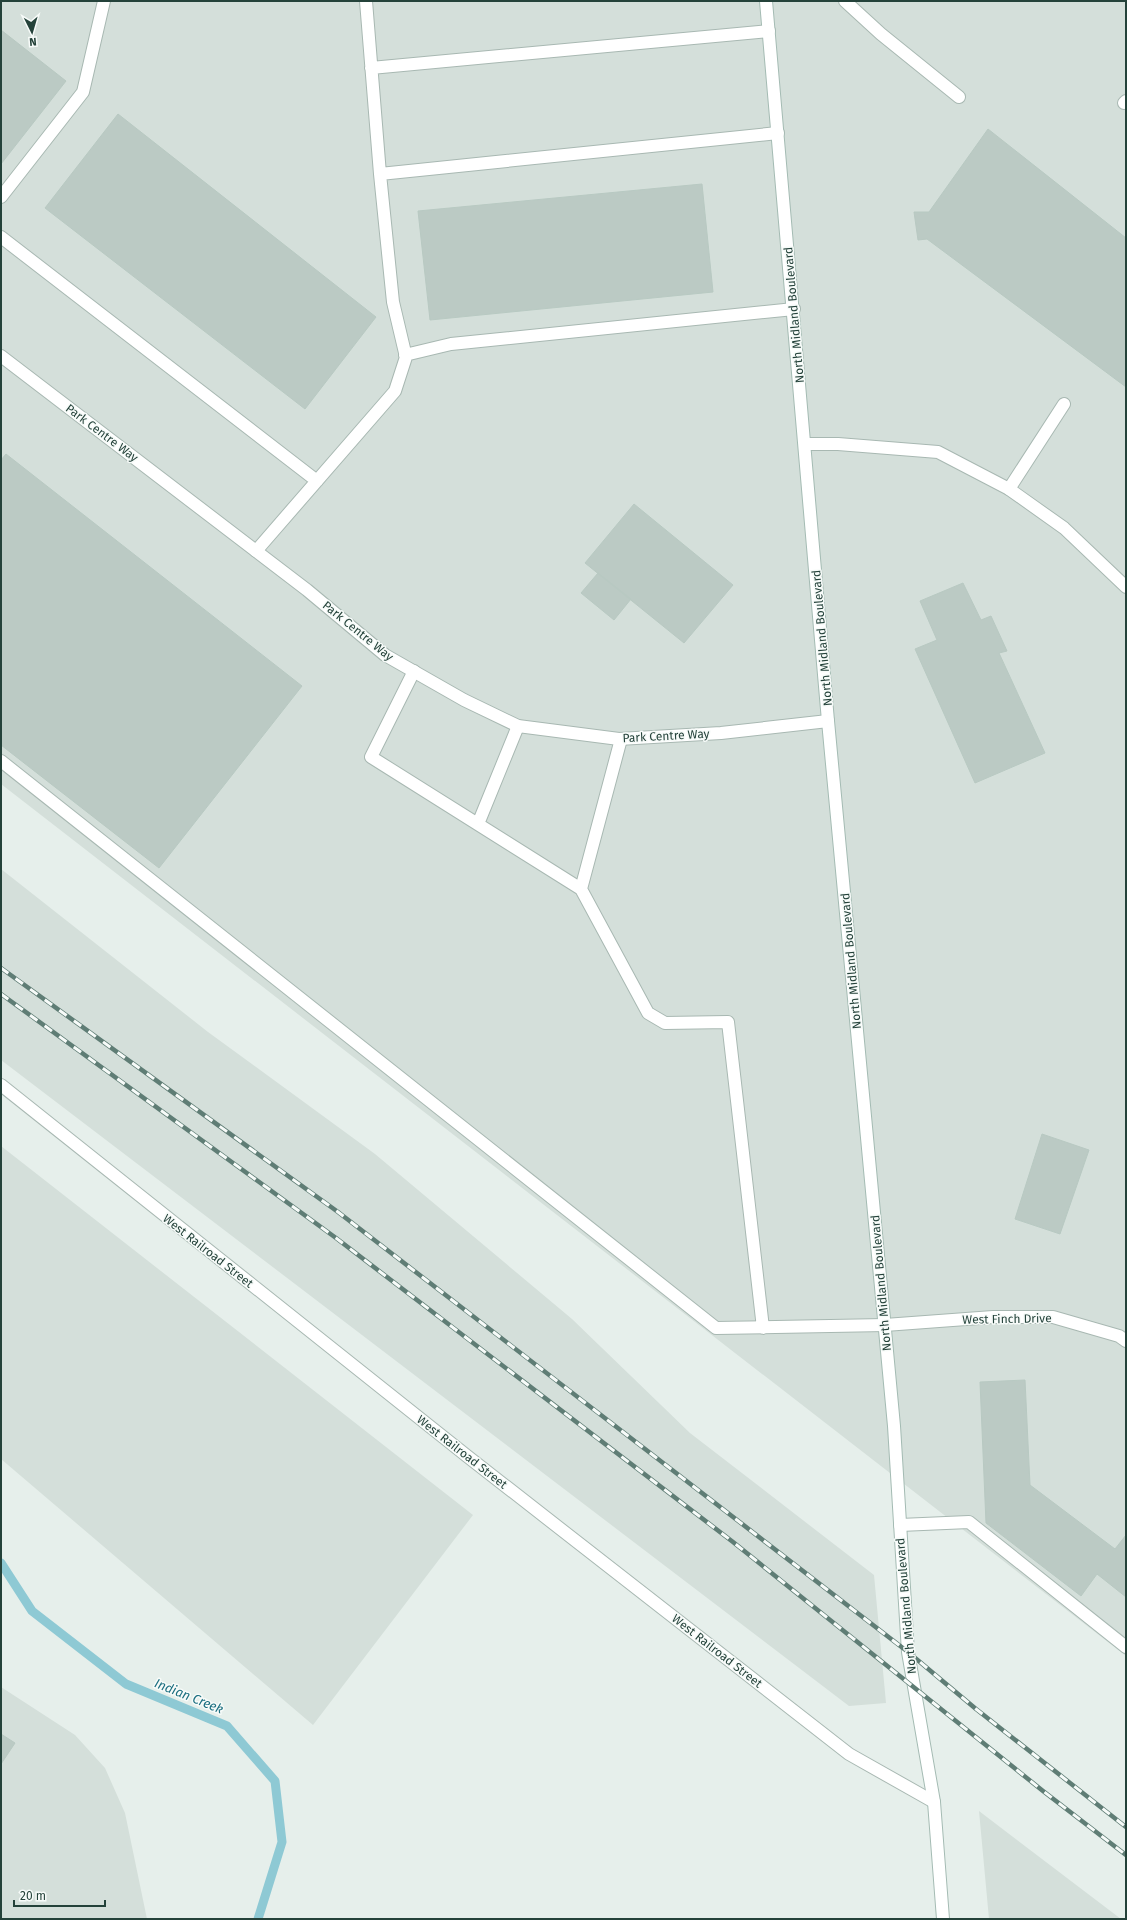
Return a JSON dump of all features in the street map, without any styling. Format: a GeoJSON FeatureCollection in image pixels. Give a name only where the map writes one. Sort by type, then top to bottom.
{"type":"FeatureCollection","features":[{"type":"Feature","properties":{"kind":"street"},"geometry":{"type":"LineString","coordinates":[[1,197],[83,92],[104,1]]}},
{"type":"Feature","properties":{"kind":"street"},"geometry":{"type":"LineString","coordinates":[[256,551],[395,391],[405,355],[393,302],[380,174],[366,1]]}},
{"type":"Feature","properties":{"kind":"street","name":"North Midland Boulevard"},"geometry":{"type":"LineString","coordinates":[[766,1],[770,31],[806,444],[828,721],[885,1325],[908,1652],[934,1802],[943,1919]]}},
{"type":"Feature","properties":{"kind":"street"},"geometry":{"type":"LineString","coordinates":[[845,1],[880,34],[959,97]]}},
{"type":"Feature","properties":{"kind":"street"},"geometry":{"type":"LineString","coordinates":[[371,68],[770,31]]}},
{"type":"Feature","properties":{"kind":"street"},"geometry":{"type":"LineString","coordinates":[[380,174],[778,133]]}},
{"type":"Feature","properties":{"kind":"street"},"geometry":{"type":"LineString","coordinates":[[1,237],[317,482]]}},
{"type":"Feature","properties":{"kind":"street"},"geometry":{"type":"LineString","coordinates":[[405,355],[450,344],[794,309]]}},
{"type":"Feature","properties":{"kind":"street","name":"Park Centre Way"},"geometry":{"type":"LineString","coordinates":[[1,356],[307,590],[385,655],[464,700],[518,726],[621,738],[721,733],[828,721]]}},
{"type":"Feature","properties":{"kind":"street"},"geometry":{"type":"LineString","coordinates":[[1009,489],[1064,404]]}},
{"type":"Feature","properties":{"kind":"street"},"geometry":{"type":"LineString","coordinates":[[806,444],[838,444],[938,452],[1009,489],[1064,528],[1126,587]]}},
{"type":"Feature","properties":{"kind":"street"},"geometry":{"type":"LineString","coordinates":[[414,672],[371,757],[581,889],[648,1013],[665,1023],[728,1022],[763,1328]]}},
{"type":"Feature","properties":{"kind":"street"},"geometry":{"type":"LineString","coordinates":[[478,824],[518,726]]}},
{"type":"Feature","properties":{"kind":"street"},"geometry":{"type":"LineString","coordinates":[[581,889],[621,738]]}},
{"type":"Feature","properties":{"kind":"street","name":"West Finch Drive"},"geometry":{"type":"LineString","coordinates":[[1,761],[716,1328],[885,1325],[993,1317],[1053,1317],[1119,1336],[1126,1341]]}},
{"type":"Feature","properties":{"kind":"street","name":"West Railroad Street"},"geometry":{"type":"LineString","coordinates":[[1,1085],[455,1446],[849,1754],[934,1802]]}},
{"type":"Feature","properties":{"kind":"street"},"geometry":{"type":"LineString","coordinates":[[900,1525],[968,1522],[1126,1647]]}},
{"type":"Feature","properties":{"kind":"shaded area"},"geometry":{"type":"Polygon","coordinates":[[[1,1],[1126,1],[1126,1656],[1,784],[1,1]]]}},
{"type":"Feature","properties":{"kind":"shaded area"},"geometry":{"type":"Polygon","coordinates":[[[1,869],[208,1032],[375,1154],[572,1319],[690,1433],[874,1575],[886,1703],[849,1706],[1,1060],[1,869]]]}},
{"type":"Feature","properties":{"kind":"shaded area"},"geometry":{"type":"Polygon","coordinates":[[[1,1146],[473,1515],[313,1725],[1,1459],[1,1146]]]}},
{"type":"Feature","properties":{"kind":"shaded area"},"geometry":{"type":"Polygon","coordinates":[[[1,1687],[75,1735],[105,1768],[125,1813],[147,1919],[1,1919],[1,1687]]]}},
{"type":"Feature","properties":{"kind":"shaded area"},"geometry":{"type":"Polygon","coordinates":[[[979,1811],[1121,1919],[989,1919],[979,1811]]]}},
{"type":"Feature","properties":{"kind":"building"},"geometry":{"type":"Polygon","coordinates":[[[1,30],[66,81],[1,164],[1,30]]]}},
{"type":"Feature","properties":{"kind":"building"},"geometry":{"type":"Polygon","coordinates":[[[118,114],[376,317],[305,409],[45,208],[118,114]]]}},
{"type":"Feature","properties":{"kind":"building"},"geometry":{"type":"Polygon","coordinates":[[[988,129],[1126,238],[1126,387],[927,239],[918,240],[914,212],[929,212],[988,129]]]}},
{"type":"Feature","properties":{"kind":"building"},"geometry":{"type":"Polygon","coordinates":[[[702,184],[713,292],[430,320],[418,211],[702,184]]]}},
{"type":"Feature","properties":{"kind":"building"},"geometry":{"type":"Polygon","coordinates":[[[6,454],[302,686],[159,868],[1,745],[1,460],[6,454]]]}},
{"type":"Feature","properties":{"kind":"building"},"geometry":{"type":"Polygon","coordinates":[[[634,504],[733,585],[684,643],[585,563],[634,504]]]}},
{"type":"Feature","properties":{"kind":"building"},"geometry":{"type":"Polygon","coordinates":[[[598,573],[631,599],[614,620],[581,593],[598,573]]]}},
{"type":"Feature","properties":{"kind":"building"},"geometry":{"type":"Polygon","coordinates":[[[963,583],[981,620],[991,616],[1007,651],[999,653],[1045,753],[975,783],[915,649],[937,640],[920,601],[963,583]]]}},
{"type":"Feature","properties":{"kind":"building"},"geometry":{"type":"Polygon","coordinates":[[[1042,1134],[1089,1150],[1060,1234],[1015,1219],[1042,1134]]]}},
{"type":"Feature","properties":{"kind":"building"},"geometry":{"type":"Polygon","coordinates":[[[1025,1380],[1030,1485],[1115,1549],[1126,1535],[1126,1597],[1097,1574],[1081,1596],[986,1523],[980,1382],[1025,1380]]]}},
{"type":"Feature","properties":{"kind":"building"},"geometry":{"type":"Polygon","coordinates":[[[1,1734],[15,1743],[1,1764],[1,1734]]]}},
{"type":"Feature","properties":{"kind":"waterway","name":"Indian Creek"},"geometry":{"type":"LineString","coordinates":[[1,1563],[32,1611],[126,1684],[227,1726],[275,1781],[282,1842],[258,1919]]}},
{"type":"Feature","properties":{"kind":"railway"},"geometry":{"type":"LineString","coordinates":[[1,968],[338,1212],[908,1652],[976,1709],[1126,1827]]}},
{"type":"Feature","properties":{"kind":"railway"},"geometry":{"type":"LineString","coordinates":[[1,994],[336,1238],[733,1542],[1043,1791],[1126,1855]]}}]}
